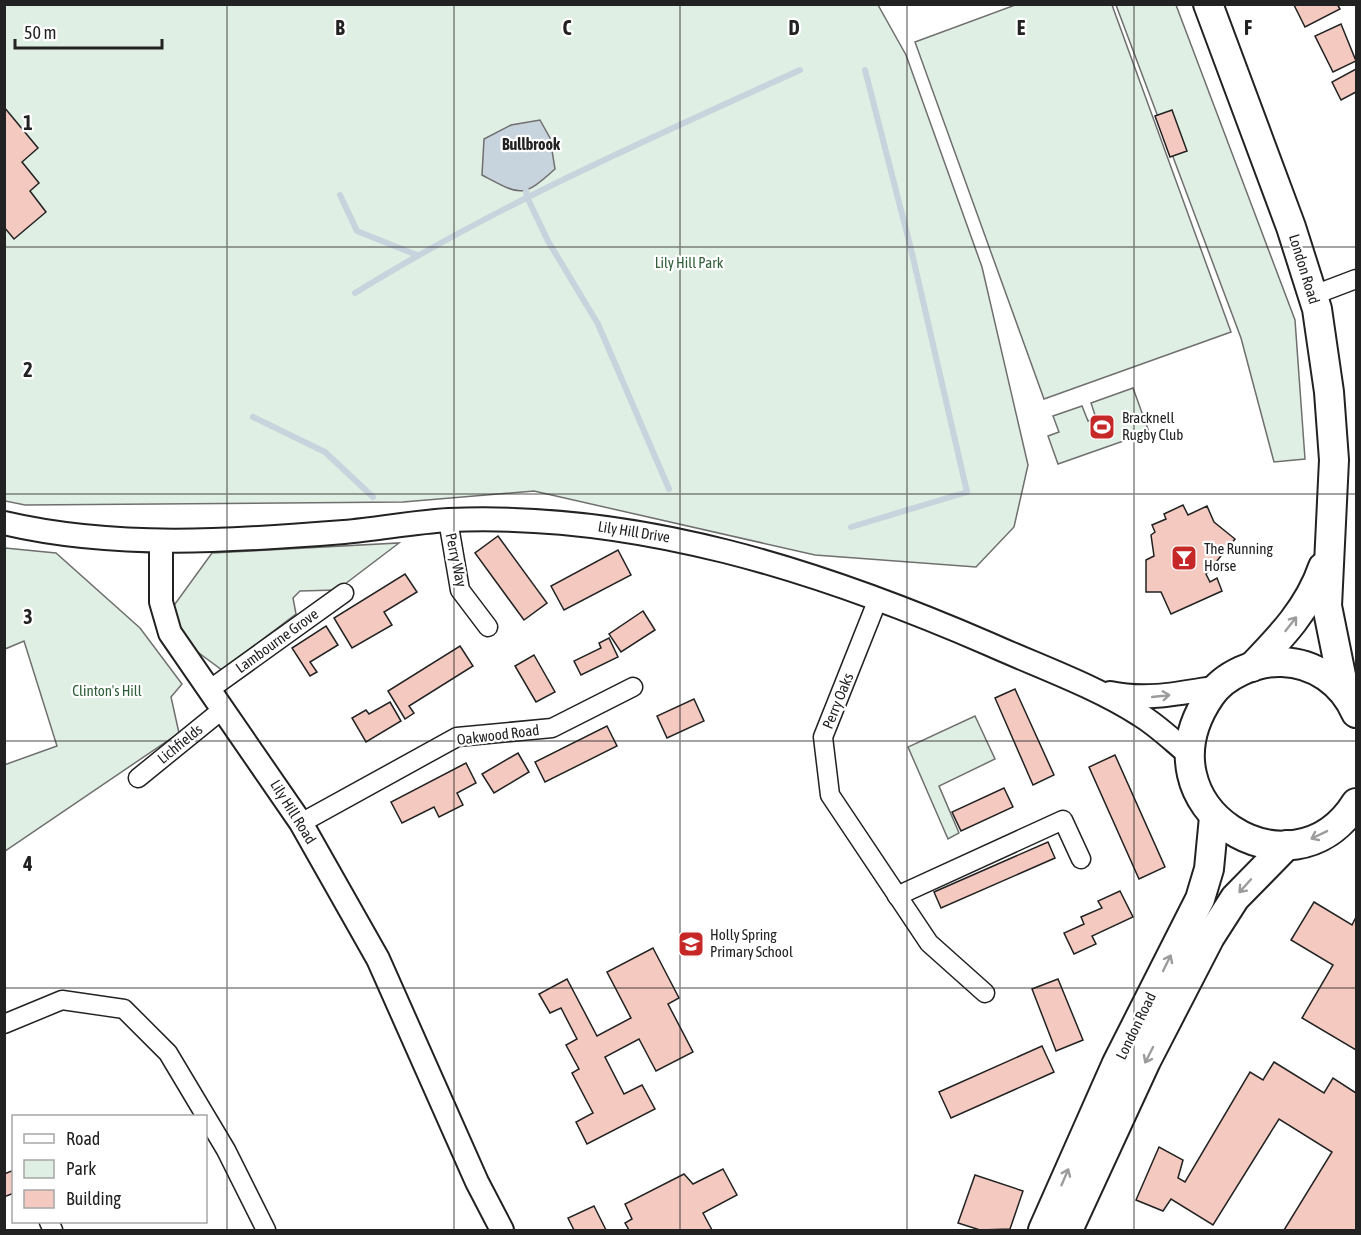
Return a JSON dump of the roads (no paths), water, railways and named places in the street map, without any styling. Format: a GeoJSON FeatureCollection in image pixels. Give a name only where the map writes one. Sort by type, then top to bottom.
{"type":"FeatureCollection","features":[{"type":"Feature","properties":{"kind":"main road","name":"London Road"},"geometry":{"type":"LineString","coordinates":[[1208,4],[1314,295],[1324,353],[1333,438],[1328,606],[1350,701]]}},
{"type":"Feature","properties":{"kind":"main road","name":"London Road"},"geometry":{"type":"LineString","coordinates":[[1252,667],[1303,609],[1312,594],[1329,547]]}},
{"type":"Feature","properties":{"kind":"main road"},"geometry":{"type":"LineString","coordinates":[[1350,701],[1303,664],[1280,662],[1252,667],[1232,676],[1218,687],[1198,714],[1190,738],[1189,754],[1192,776],[1199,793],[1214,817],[1225,827],[1250,840],[1287,845],[1322,835],[1353,811]]}},
{"type":"Feature","properties":{"kind":"main road","name":"London Road"},"geometry":{"type":"LineString","coordinates":[[1043,1230],[1113,1073],[1200,899],[1209,869],[1214,817]]}},
{"type":"Feature","properties":{"kind":"main road","name":"London Road"},"geometry":{"type":"LineString","coordinates":[[1068,1230],[1146,1061],[1210,937],[1235,898],[1287,845]]}},
{"type":"Feature","properties":{"kind":"street"},"geometry":{"type":"LineString","coordinates":[[1314,295],[1356,279]]}},
{"type":"Feature","properties":{"kind":"street","name":"Lily Hill Drive"},"geometry":{"type":"LineString","coordinates":[[160,541],[345,532],[448,520],[564,522],[678,538],[738,554],[878,599],[953,628],[1083,686],[1141,715],[1189,754]]}},
{"type":"Feature","properties":{"kind":"street","name":"Perry Way"},"geometry":{"type":"LineString","coordinates":[[448,520],[460,590],[488,627]]}},
{"type":"Feature","properties":{"kind":"street"},"geometry":{"type":"LineString","coordinates":[[4,523],[54,533],[160,541]]}},
{"type":"Feature","properties":{"kind":"street","name":"Lily Hill Road"},"geometry":{"type":"LineString","coordinates":[[160,541],[161,602],[170,633],[301,823],[378,959],[477,1182],[502,1230]]}},
{"type":"Feature","properties":{"kind":"street","name":"Lambourne Grove"},"geometry":{"type":"LineString","coordinates":[[209,690],[344,593]]}},
{"type":"Feature","properties":{"kind":"street","name":"Perry Oaks"},"geometry":{"type":"LineString","coordinates":[[878,599],[823,737],[830,795],[929,943],[985,993]]}},
{"type":"Feature","properties":{"kind":"street","name":"Lily Hill Drive"},"geometry":{"type":"LineString","coordinates":[[1083,686],[1141,698],[1218,687]]}},
{"type":"Feature","properties":{"kind":"street","name":"Oakwood Road"},"geometry":{"type":"LineString","coordinates":[[301,823],[457,737],[552,728],[633,687]]}},
{"type":"Feature","properties":{"kind":"street","name":"Lichfields"},"geometry":{"type":"LineString","coordinates":[[138,778],[224,709]]}},
{"type":"Feature","properties":{"kind":"street"},"geometry":{"type":"LineString","coordinates":[[897,896],[1063,820],[1081,859]]}},
{"type":"Feature","properties":{"kind":"street"},"geometry":{"type":"LineString","coordinates":[[4,1024],[62,1000],[124,1010],[168,1053],[205,1115]]}},
{"type":"Feature","properties":{"kind":"street"},"geometry":{"type":"LineString","coordinates":[[207,1118],[226,1150],[266,1230]]}},
{"type":"Feature","properties":{"kind":"waterway"},"geometry":{"type":"LineString","coordinates":[[355,293],[518,202],[800,70]]}},
{"type":"Feature","properties":{"kind":"waterway"},"geometry":{"type":"LineString","coordinates":[[851,527],[967,492],[911,249],[865,70]]}},
{"type":"Feature","properties":{"kind":"waterway"},"geometry":{"type":"LineString","coordinates":[[526,190],[527,197],[548,241],[598,324],[669,489]]}},
{"type":"Feature","properties":{"kind":"waterway"},"geometry":{"type":"LineString","coordinates":[[340,195],[357,231],[417,255]]}},
{"type":"Feature","properties":{"kind":"waterway"},"geometry":{"type":"LineString","coordinates":[[253,417],[325,452],[373,497]]}},
{"type":"Feature","properties":{"kind":"place","name":"Bracknell Rugby Club"},"geometry":{"type":"Point","coordinates":[1102,427]}},
{"type":"Feature","properties":{"kind":"place","name":"The Running Horse"},"geometry":{"type":"Point","coordinates":[1184,558]}},
{"type":"Feature","properties":{"kind":"place","name":"Holly Spring Primary School"},"geometry":{"type":"Point","coordinates":[691,944]}},
{"type":"Feature","properties":{"kind":"district","name":"Bullbrook"},"geometry":{"type":"Point","coordinates":[531,144]}},
{"type":"Feature","properties":{"kind":"park label","name":"Lily Hill Park"},"geometry":{"type":"Point","coordinates":[689,263]}},
{"type":"Feature","properties":{"kind":"park label","name":"Clinton's Hill"},"geometry":{"type":"Point","coordinates":[107,691]}}]}
